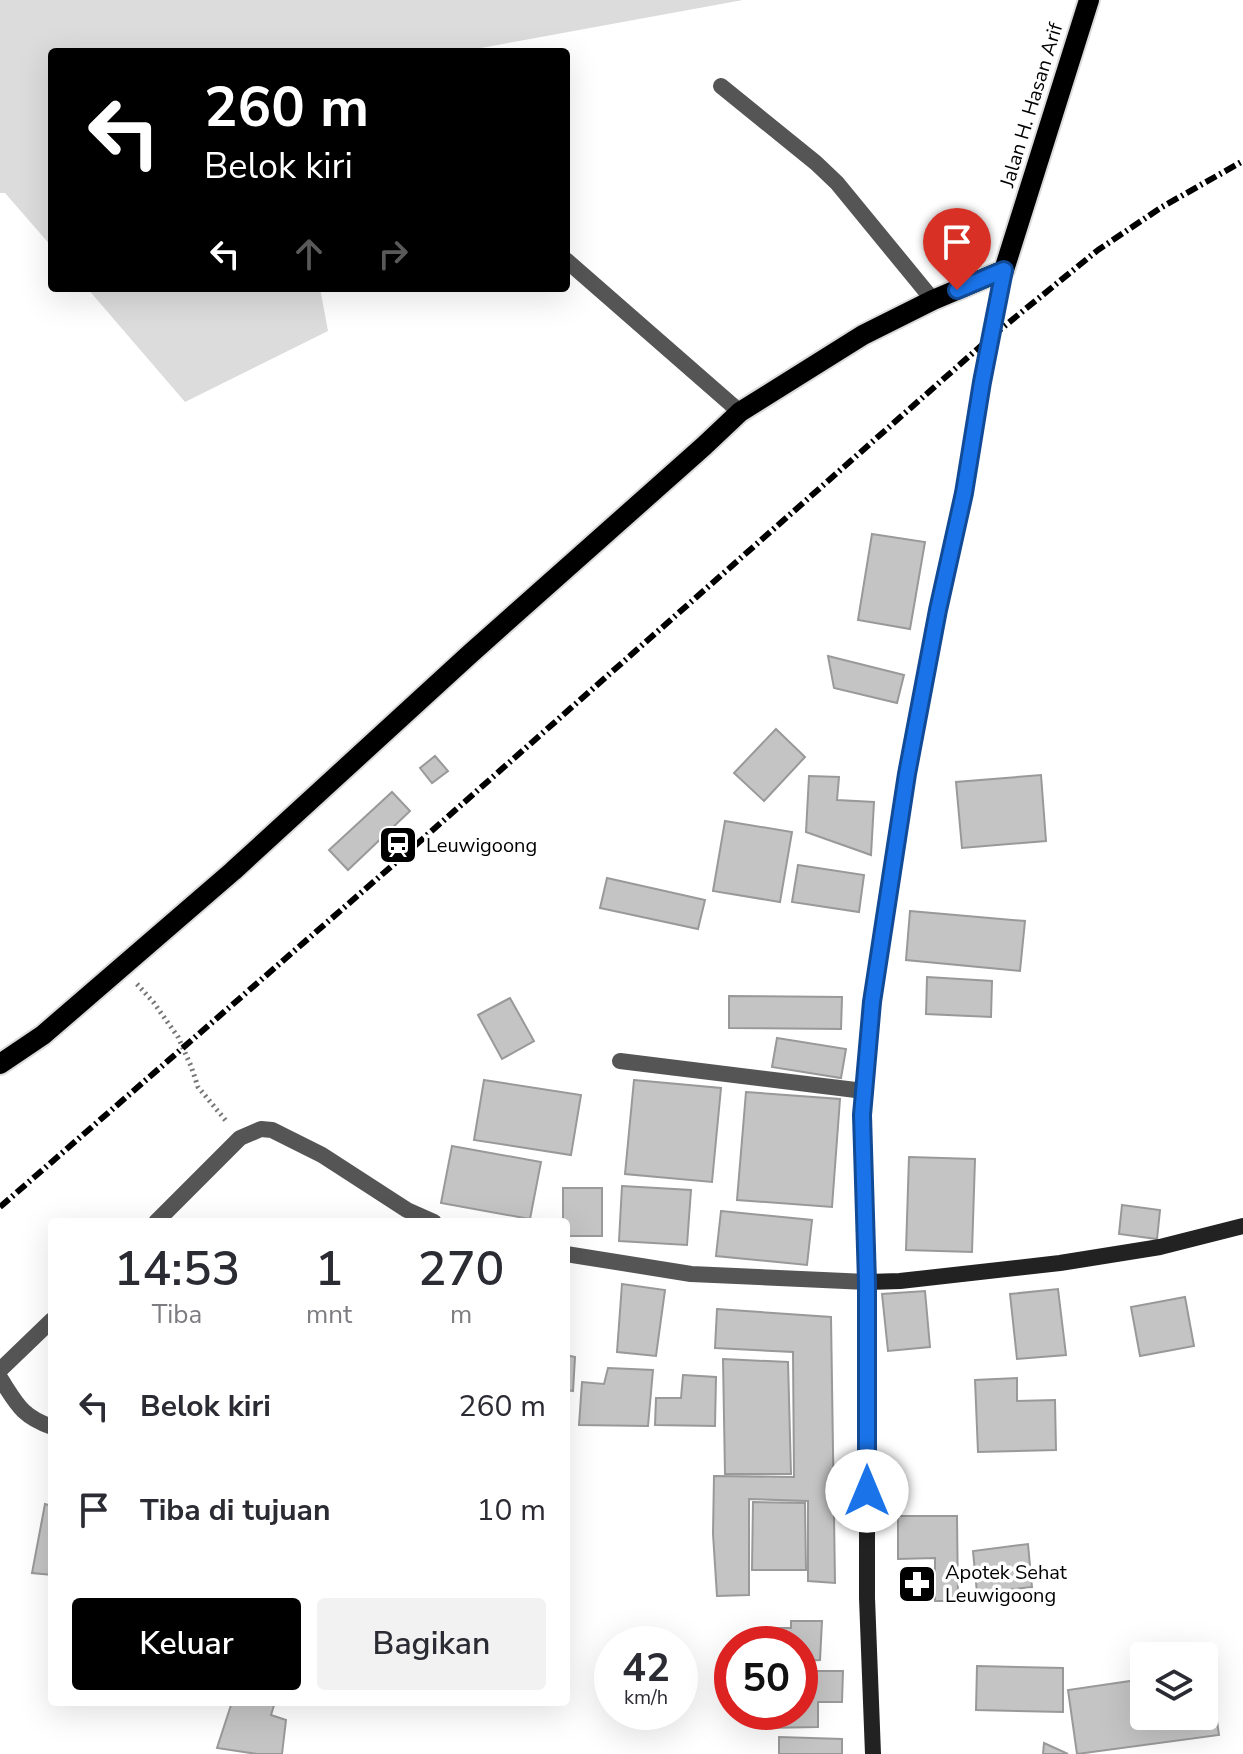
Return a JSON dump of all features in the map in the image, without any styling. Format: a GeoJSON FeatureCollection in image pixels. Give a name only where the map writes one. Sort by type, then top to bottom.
{"type":"FeatureCollection","features":[{"type":"Feature","properties":{"kind":"main road","name":"Jalan H. Hasan Arif"},"geometry":{"type":"LineString","coordinates":[[1004,270],[1089,0]]}},
{"type":"Feature","properties":{"kind":"main road"},"geometry":{"type":"LineString","coordinates":[[0,1064],[43,1035],[233,871],[740,412],[863,335],[933,300],[1004,270]]}},
{"type":"Feature","properties":{"kind":"main road"},"geometry":{"type":"LineString","coordinates":[[873,1754],[867,1598],[864,1091],[872,1002],[907,774],[964,493],[1004,270]]}},
{"type":"Feature","properties":{"kind":"main road"},"geometry":{"type":"LineString","coordinates":[[867,1282],[1060,1263],[1160,1247],[1243,1226]]}},
{"type":"Feature","properties":{"kind":"street"},"geometry":{"type":"LineString","coordinates":[[721,86],[837,183],[933,300]]}},
{"type":"Feature","properties":{"kind":"street"},"geometry":{"type":"LineString","coordinates":[[570,263],[740,412]]}},
{"type":"Feature","properties":{"kind":"street"},"geometry":{"type":"LineString","coordinates":[[620,1061],[864,1091]]}},
{"type":"Feature","properties":{"kind":"street"},"geometry":{"type":"LineString","coordinates":[[160,1218],[240,1138],[261,1129],[272,1130],[322,1155],[407,1210],[425,1218]]}},
{"type":"Feature","properties":{"kind":"street"},"geometry":{"type":"LineString","coordinates":[[570,1255],[691,1274],[867,1282]]}},
{"type":"Feature","properties":{"kind":"street"},"geometry":{"type":"LineString","coordinates":[[0,1370],[48,1324]]}},
{"type":"Feature","properties":{"kind":"street"},"geometry":{"type":"LineString","coordinates":[[0,1378],[22,1411],[48,1426]]}},
{"type":"Feature","properties":{"kind":"path"},"geometry":{"type":"LineString","coordinates":[[122,967],[154,1003],[178,1037],[198,1087],[240,1138]]}},
{"type":"Feature","properties":{"kind":"shaded area"},"geometry":{"type":"Polygon","coordinates":[[[0,0],[743,0],[481,48],[48,48],[48,242],[5,193],[0,193],[0,0]]]}},
{"type":"Feature","properties":{"kind":"shaded area"},"geometry":{"type":"Polygon","coordinates":[[[90,292],[321,292],[328,331],[185,402],[90,292]]]}},
{"type":"Feature","properties":{"kind":"building"},"geometry":{"type":"Polygon","coordinates":[[[872,534],[925,542],[910,629],[858,620],[872,534]]]}},
{"type":"Feature","properties":{"kind":"building"},"geometry":{"type":"Polygon","coordinates":[[[828,656],[904,675],[897,703],[834,688],[828,656]]]}},
{"type":"Feature","properties":{"kind":"building"},"geometry":{"type":"Polygon","coordinates":[[[776,729],[805,757],[764,801],[734,773],[776,729]]]}},
{"type":"Feature","properties":{"kind":"building"},"geometry":{"type":"Polygon","coordinates":[[[435,756],[448,771],[432,783],[420,768],[435,756]]]}},
{"type":"Feature","properties":{"kind":"building"},"geometry":{"type":"Polygon","coordinates":[[[1041,775],[1046,841],[962,848],[956,782],[1041,775]]]}},
{"type":"Feature","properties":{"kind":"building"},"geometry":{"type":"Polygon","coordinates":[[[809,776],[839,777],[837,800],[874,802],[871,855],[806,832],[809,776]]]}},
{"type":"Feature","properties":{"kind":"building"},"geometry":{"type":"Polygon","coordinates":[[[392,792],[410,811],[348,870],[329,850],[392,792]]]}},
{"type":"Feature","properties":{"kind":"building"},"geometry":{"type":"Polygon","coordinates":[[[725,821],[792,832],[780,902],[713,891],[725,821]]]}},
{"type":"Feature","properties":{"kind":"building"},"geometry":{"type":"Polygon","coordinates":[[[798,865],[864,875],[859,912],[792,902],[798,865]]]}},
{"type":"Feature","properties":{"kind":"building"},"geometry":{"type":"Polygon","coordinates":[[[607,878],[705,900],[698,929],[600,908],[607,878]]]}},
{"type":"Feature","properties":{"kind":"building"},"geometry":{"type":"Polygon","coordinates":[[[910,911],[1025,921],[1020,971],[906,960],[910,911]]]}},
{"type":"Feature","properties":{"kind":"building"},"geometry":{"type":"Polygon","coordinates":[[[927,977],[992,981],[991,1017],[926,1014],[927,977]]]}},
{"type":"Feature","properties":{"kind":"building"},"geometry":{"type":"Polygon","coordinates":[[[729,996],[842,997],[841,1029],[729,1028],[729,996]]]}},
{"type":"Feature","properties":{"kind":"building"},"geometry":{"type":"Polygon","coordinates":[[[510,998],[534,1041],[502,1059],[478,1015],[510,998]]]}},
{"type":"Feature","properties":{"kind":"building"},"geometry":{"type":"Polygon","coordinates":[[[777,1038],[846,1049],[841,1078],[772,1067],[777,1038]]]}},
{"type":"Feature","properties":{"kind":"building"},"geometry":{"type":"Polygon","coordinates":[[[484,1080],[581,1095],[571,1155],[474,1140],[484,1080]]]}},
{"type":"Feature","properties":{"kind":"building"},"geometry":{"type":"Polygon","coordinates":[[[634,1080],[721,1088],[712,1182],[625,1174],[634,1080]]]}},
{"type":"Feature","properties":{"kind":"building"},"geometry":{"type":"Polygon","coordinates":[[[746,1092],[840,1099],[832,1207],[737,1200],[746,1092]]]}},
{"type":"Feature","properties":{"kind":"building"},"geometry":{"type":"Polygon","coordinates":[[[452,1146],[541,1162],[530,1218],[441,1203],[452,1146]]]}},
{"type":"Feature","properties":{"kind":"building"},"geometry":{"type":"Polygon","coordinates":[[[909,1157],[975,1159],[972,1252],[906,1250],[909,1157]]]}},
{"type":"Feature","properties":{"kind":"building"},"geometry":{"type":"Polygon","coordinates":[[[622,1186],[691,1190],[687,1245],[619,1241],[622,1186]]]}},
{"type":"Feature","properties":{"kind":"building"},"geometry":{"type":"Polygon","coordinates":[[[563,1188],[602,1188],[602,1236],[570,1236],[570,1218],[563,1218],[563,1188]]]}},
{"type":"Feature","properties":{"kind":"building"},"geometry":{"type":"Polygon","coordinates":[[[1122,1205],[1160,1210],[1157,1239],[1119,1234],[1122,1205]]]}},
{"type":"Feature","properties":{"kind":"building"},"geometry":{"type":"Polygon","coordinates":[[[721,1211],[812,1220],[807,1265],[716,1256],[721,1211]]]}},
{"type":"Feature","properties":{"kind":"building"},"geometry":{"type":"Polygon","coordinates":[[[622,1284],[665,1290],[656,1356],[617,1352],[622,1284]]]}},
{"type":"Feature","properties":{"kind":"building"},"geometry":{"type":"Polygon","coordinates":[[[1058,1289],[1066,1355],[1017,1359],[1010,1294],[1058,1289]]]}},
{"type":"Feature","properties":{"kind":"building"},"geometry":{"type":"Polygon","coordinates":[[[925,1291],[930,1347],[888,1351],[882,1294],[925,1291]]]}},
{"type":"Feature","properties":{"kind":"building"},"geometry":{"type":"Polygon","coordinates":[[[1185,1297],[1194,1346],[1140,1356],[1131,1307],[1185,1297]]]}},
{"type":"Feature","properties":{"kind":"building"},"geometry":{"type":"Polygon","coordinates":[[[717,1309],[831,1317],[835,1583],[808,1581],[808,1501],[749,1499],[749,1595],[717,1596],[713,1534],[714,1476],[794,1477],[793,1352],[715,1348],[717,1309]]]}},
{"type":"Feature","properties":{"kind":"building"},"geometry":{"type":"Polygon","coordinates":[[[570,1356],[575,1357],[573,1391],[570,1391],[570,1356]]]}},
{"type":"Feature","properties":{"kind":"building"},"geometry":{"type":"Polygon","coordinates":[[[723,1359],[788,1362],[791,1474],[725,1474],[723,1359]]]}},
{"type":"Feature","properties":{"kind":"building"},"geometry":{"type":"Polygon","coordinates":[[[608,1368],[653,1370],[648,1426],[579,1425],[582,1382],[604,1384],[608,1368]]]}},
{"type":"Feature","properties":{"kind":"building"},"geometry":{"type":"Polygon","coordinates":[[[683,1375],[716,1377],[715,1426],[655,1425],[656,1398],[681,1398],[683,1375]]]}},
{"type":"Feature","properties":{"kind":"building"},"geometry":{"type":"Polygon","coordinates":[[[1017,1378],[1017,1401],[1055,1400],[1056,1450],[978,1452],[975,1380],[1017,1378]]]}},
{"type":"Feature","properties":{"kind":"building"},"geometry":{"type":"Polygon","coordinates":[[[753,1502],[805,1503],[806,1570],[752,1570],[753,1502]]]}},
{"type":"Feature","properties":{"kind":"building"},"geometry":{"type":"Polygon","coordinates":[[[45,1504],[48,1505],[48,1575],[32,1573],[45,1504]]]}},
{"type":"Feature","properties":{"kind":"building"},"geometry":{"type":"Polygon","coordinates":[[[898,1516],[957,1516],[958,1601],[935,1601],[935,1558],[898,1559],[898,1516]]]}},
{"type":"Feature","properties":{"kind":"building"},"geometry":{"type":"Polygon","coordinates":[[[1028,1544],[1032,1587],[977,1593],[973,1551],[1028,1544]]]}},
{"type":"Feature","properties":{"kind":"building"},"geometry":{"type":"Polygon","coordinates":[[[791,1621],[822,1621],[820,1660],[818,1626],[791,1626],[791,1621]]]}},
{"type":"Feature","properties":{"kind":"building"},"geometry":{"type":"Polygon","coordinates":[[[977,1666],[1063,1668],[1063,1712],[976,1710],[977,1666]]]}},
{"type":"Feature","properties":{"kind":"building"},"geometry":{"type":"Polygon","coordinates":[[[818,1671],[843,1671],[842,1702],[818,1702],[818,1671]]]}},
{"type":"Feature","properties":{"kind":"building"},"geometry":{"type":"Polygon","coordinates":[[[1130,1681],[1130,1730],[1218,1728],[1219,1735],[1077,1754],[1068,1690],[1130,1681]]]}},
{"type":"Feature","properties":{"kind":"building"},"geometry":{"type":"Polygon","coordinates":[[[231,1706],[274,1706],[271,1715],[286,1720],[282,1754],[217,1748],[231,1706]]]}},
{"type":"Feature","properties":{"kind":"building"},"geometry":{"type":"Polygon","coordinates":[[[779,1737],[842,1739],[842,1754],[779,1754],[779,1737]]]}},
{"type":"Feature","properties":{"kind":"building"},"geometry":{"type":"Polygon","coordinates":[[[1044,1743],[1068,1754],[1043,1754],[1044,1743]]]}},
{"type":"Feature","properties":{"kind":"railway"},"geometry":{"type":"LineString","coordinates":[[0,1207],[991,337],[1098,250],[1162,207],[1243,161]]}},
{"type":"Feature","properties":{"kind":"place","name":"Leuwigoong"},"geometry":{"type":"Point","coordinates":[398,845]}},
{"type":"Feature","properties":{"kind":"place","name":"Apotek Sehat Leuwigoong"},"geometry":{"type":"Point","coordinates":[917,1584]}},
{"type":"Feature","properties":{"kind":"route"},"geometry":{"type":"LineString","coordinates":[[867,1491],[867,1282],[862,1115],[872,1002],[907,774],[964,493],[1004,270],[957,290]]}}]}
